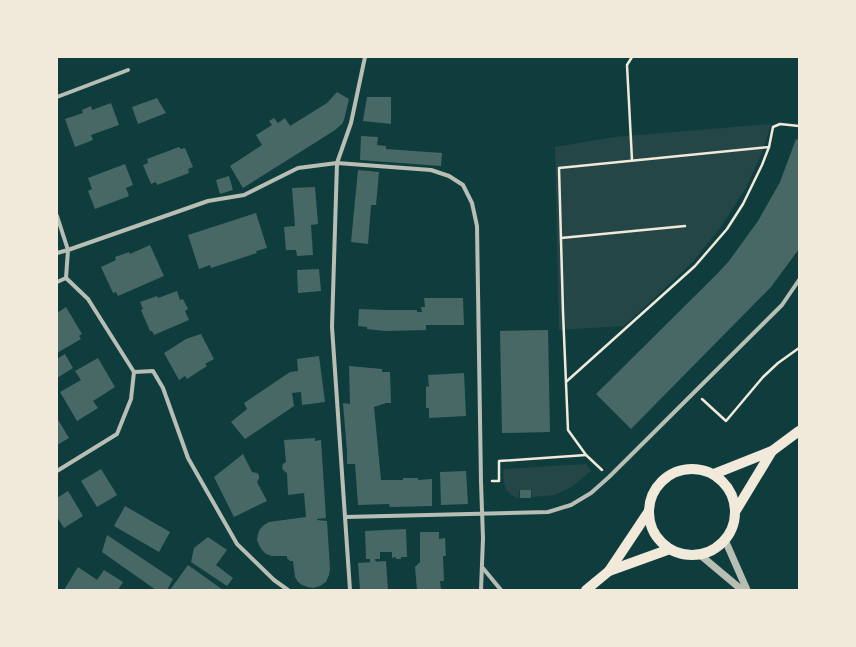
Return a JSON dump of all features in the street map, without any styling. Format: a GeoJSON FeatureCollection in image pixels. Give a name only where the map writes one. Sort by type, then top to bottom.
{"type":"FeatureCollection","features":[{"type":"Feature","properties":{"kind":"main road"},"geometry":{"type":"LineString","coordinates":[[714,474],[772,451],[799,431]]}},
{"type":"Feature","properties":{"kind":"main road"},"geometry":{"type":"LineString","coordinates":[[735,512],[732,497],[725,484],[714,474],[700,469],[684,469],[670,474],[659,484],[652,497],[649,512],[651,526],[659,539],[670,549],[684,554],[699,554],[713,549],[725,540],[732,527],[735,512],[772,451]]}},
{"type":"Feature","properties":{"kind":"main road"},"geometry":{"type":"LineString","coordinates":[[586,590],[609,571],[649,512]]}},
{"type":"Feature","properties":{"kind":"main road"},"geometry":{"type":"LineString","coordinates":[[609,571],[670,549]]}},
{"type":"Feature","properties":{"kind":"street"},"geometry":{"type":"LineString","coordinates":[[350,590],[332,327],[337,162],[351,123],[365,57]]}},
{"type":"Feature","properties":{"kind":"street"},"geometry":{"type":"LineString","coordinates":[[57,97],[128,70]]}},
{"type":"Feature","properties":{"kind":"street"},"geometry":{"type":"LineString","coordinates":[[57,253],[208,201],[244,195],[298,168],[337,162],[431,170],[449,176],[463,185],[472,203],[477,226],[482,513],[481,590]]}},
{"type":"Feature","properties":{"kind":"street"},"geometry":{"type":"LineString","coordinates":[[57,216],[68,250],[66,278]]}},
{"type":"Feature","properties":{"kind":"street"},"geometry":{"type":"LineString","coordinates":[[57,282],[66,278]]}},
{"type":"Feature","properties":{"kind":"street"},"geometry":{"type":"LineString","coordinates":[[57,470],[117,434],[131,399],[134,372],[88,299],[66,278]]}},
{"type":"Feature","properties":{"kind":"street"},"geometry":{"type":"LineString","coordinates":[[345,517],[548,512],[571,505],[591,493],[609,477],[782,305],[799,280]]}},
{"type":"Feature","properties":{"kind":"street"},"geometry":{"type":"LineString","coordinates":[[134,372],[153,371],[162,388],[188,458],[237,544],[274,580],[288,590]]}},
{"type":"Feature","properties":{"kind":"street"},"geometry":{"type":"LineString","coordinates":[[725,540],[747,590]]}},
{"type":"Feature","properties":{"kind":"street"},"geometry":{"type":"LineString","coordinates":[[699,554],[742,590]]}},
{"type":"Feature","properties":{"kind":"street"},"geometry":{"type":"LineString","coordinates":[[482,567],[501,590]]}},
{"type":"Feature","properties":{"kind":"path"},"geometry":{"type":"LineString","coordinates":[[632,57],[627,65],[632,160]]}},
{"type":"Feature","properties":{"kind":"path"},"geometry":{"type":"LineString","coordinates":[[566,381],[695,266],[727,229],[743,204],[762,165],[769,147],[773,127],[780,124],[799,126]]}},
{"type":"Feature","properties":{"kind":"path"},"geometry":{"type":"LineString","coordinates":[[609,477],[586,455],[568,430],[559,168],[769,147]]}},
{"type":"Feature","properties":{"kind":"path"},"geometry":{"type":"LineString","coordinates":[[561,238],[685,226]]}},
{"type":"Feature","properties":{"kind":"path"},"geometry":{"type":"LineString","coordinates":[[694,392],[726,421],[763,377],[778,363],[799,348]]}},
{"type":"Feature","properties":{"kind":"path"},"geometry":{"type":"LineString","coordinates":[[481,482],[499,481],[498,460],[586,455]]}},
{"type":"Feature","properties":{"kind":"shaded area"},"geometry":{"type":"Polygon","coordinates":[[[771,124],[762,153],[746,188],[720,228],[692,263],[624,326],[559,330],[555,147],[615,137],[771,124]]]}},
{"type":"Feature","properties":{"kind":"shaded area"},"geometry":{"type":"Polygon","coordinates":[[[586,464],[591,471],[573,486],[555,495],[532,497],[531,490],[519,490],[519,498],[510,494],[506,488],[503,470],[505,469],[586,464]]]}},
{"type":"Feature","properties":{"kind":"building"},"geometry":{"type":"Polygon","coordinates":[[[337,92],[349,99],[342,124],[335,130],[243,188],[230,166],[262,145],[256,135],[272,125],[269,121],[274,118],[278,123],[285,118],[290,126],[327,103],[337,92]]]}},
{"type":"Feature","properties":{"kind":"building"},"geometry":{"type":"Polygon","coordinates":[[[367,97],[391,97],[391,124],[363,121],[367,97]]]}},
{"type":"Feature","properties":{"kind":"building"},"geometry":{"type":"Polygon","coordinates":[[[157,98],[166,113],[138,124],[132,107],[157,98]]]}},
{"type":"Feature","properties":{"kind":"building"},"geometry":{"type":"Polygon","coordinates":[[[111,103],[119,125],[91,135],[93,140],[75,147],[65,119],[83,113],[82,110],[91,106],[92,110],[111,103]]]}},
{"type":"Feature","properties":{"kind":"building"},"geometry":{"type":"Polygon","coordinates":[[[361,136],[378,137],[377,145],[386,146],[386,149],[442,153],[441,166],[360,160],[361,136]]]}},
{"type":"Feature","properties":{"kind":"building"},"geometry":{"type":"Polygon","coordinates":[[[796,139],[799,140],[799,249],[771,287],[631,429],[596,394],[729,261],[758,221],[780,182],[796,139]]]}},
{"type":"Feature","properties":{"kind":"building"},"geometry":{"type":"Polygon","coordinates":[[[179,147],[181,149],[185,148],[193,167],[188,169],[189,173],[157,185],[156,182],[151,184],[143,165],[148,163],[147,159],[179,147]]]}},
{"type":"Feature","properties":{"kind":"building"},"geometry":{"type":"Polygon","coordinates":[[[125,164],[133,185],[126,188],[129,196],[95,209],[88,191],[92,189],[88,178],[125,164]]]}},
{"type":"Feature","properties":{"kind":"building"},"geometry":{"type":"Polygon","coordinates":[[[358,170],[379,172],[376,205],[371,205],[368,244],[351,242],[358,170]]]}},
{"type":"Feature","properties":{"kind":"building"},"geometry":{"type":"Polygon","coordinates":[[[229,176],[233,190],[220,194],[216,180],[229,176]]]}},
{"type":"Feature","properties":{"kind":"building"},"geometry":{"type":"Polygon","coordinates":[[[315,187],[318,224],[311,225],[313,255],[297,256],[296,250],[286,250],[284,227],[295,226],[292,188],[315,187]]]}},
{"type":"Feature","properties":{"kind":"building"},"geometry":{"type":"Polygon","coordinates":[[[256,213],[267,248],[256,251],[257,253],[211,268],[210,265],[199,269],[188,235],[256,213]]]}},
{"type":"Feature","properties":{"kind":"building"},"geometry":{"type":"Polygon","coordinates":[[[150,245],[164,276],[118,296],[116,292],[113,293],[101,267],[116,260],[115,257],[129,252],[130,254],[150,245]]]}},
{"type":"Feature","properties":{"kind":"building"},"geometry":{"type":"Polygon","coordinates":[[[319,269],[321,291],[298,293],[297,270],[319,269]]]}},
{"type":"Feature","properties":{"kind":"building"},"geometry":{"type":"Polygon","coordinates":[[[177,291],[180,300],[183,299],[188,309],[185,311],[189,320],[154,335],[152,331],[150,331],[141,310],[143,309],[140,302],[157,296],[158,298],[177,291]]]}},
{"type":"Feature","properties":{"kind":"building"},"geometry":{"type":"Polygon","coordinates":[[[424,298],[463,298],[464,325],[426,325],[426,330],[385,331],[367,329],[367,327],[358,326],[359,309],[417,310],[417,312],[422,312],[421,307],[425,307],[424,298]]]}},
{"type":"Feature","properties":{"kind":"building"},"geometry":{"type":"Polygon","coordinates":[[[66,307],[82,334],[79,336],[81,339],[57,353],[57,313],[66,307]]]}},
{"type":"Feature","properties":{"kind":"building"},"geometry":{"type":"Polygon","coordinates":[[[548,330],[550,432],[502,433],[500,331],[548,330]]]}},
{"type":"Feature","properties":{"kind":"building"},"geometry":{"type":"Polygon","coordinates":[[[201,334],[214,359],[205,364],[207,366],[187,379],[185,376],[179,380],[164,353],[186,339],[201,334]]]}},
{"type":"Feature","properties":{"kind":"building"},"geometry":{"type":"Polygon","coordinates":[[[65,354],[73,368],[57,378],[57,359],[65,354]]]}},
{"type":"Feature","properties":{"kind":"building"},"geometry":{"type":"Polygon","coordinates":[[[319,356],[325,402],[302,405],[301,392],[292,393],[294,406],[245,439],[231,422],[247,409],[244,403],[290,372],[298,371],[297,359],[319,356]]]}},
{"type":"Feature","properties":{"kind":"building"},"geometry":{"type":"Polygon","coordinates":[[[98,358],[115,387],[93,401],[98,408],[77,421],[60,392],[81,380],[75,371],[98,358]]]}},
{"type":"Feature","properties":{"kind":"building"},"geometry":{"type":"Polygon","coordinates":[[[349,366],[382,369],[382,372],[390,372],[391,403],[374,407],[381,480],[403,480],[403,478],[418,478],[418,480],[432,479],[432,506],[390,507],[389,504],[358,505],[355,464],[347,464],[343,403],[350,404],[349,366]]]}},
{"type":"Feature","properties":{"kind":"building"},"geometry":{"type":"Polygon","coordinates":[[[464,373],[466,416],[429,418],[429,408],[426,408],[426,386],[429,387],[428,375],[464,373]]]}},
{"type":"Feature","properties":{"kind":"building"},"geometry":{"type":"Polygon","coordinates":[[[57,418],[69,438],[57,445],[57,418]]]}},
{"type":"Feature","properties":{"kind":"building"},"geometry":{"type":"Polygon","coordinates":[[[315,438],[315,441],[321,440],[326,518],[317,520],[327,521],[330,569],[326,582],[313,588],[302,585],[298,582],[295,577],[293,561],[290,561],[287,556],[272,556],[266,554],[262,550],[257,540],[260,529],[269,522],[306,517],[304,493],[288,495],[287,473],[282,468],[283,464],[286,462],[284,440],[315,438]]]}},
{"type":"Feature","properties":{"kind":"building"},"geometry":{"type":"Polygon","coordinates":[[[243,454],[252,472],[259,475],[257,482],[267,501],[234,517],[214,477],[243,454]]]}},
{"type":"Feature","properties":{"kind":"building"},"geometry":{"type":"Polygon","coordinates":[[[101,469],[117,495],[97,507],[81,481],[101,469]]]}},
{"type":"Feature","properties":{"kind":"building"},"geometry":{"type":"Polygon","coordinates":[[[466,471],[468,504],[441,505],[440,472],[466,471]]]}},
{"type":"Feature","properties":{"kind":"building"},"geometry":{"type":"Polygon","coordinates":[[[520,490],[531,490],[531,498],[520,498],[520,490]]]}},
{"type":"Feature","properties":{"kind":"building"},"geometry":{"type":"Polygon","coordinates":[[[68,491],[83,516],[64,528],[57,517],[57,498],[68,491]]]}},
{"type":"Feature","properties":{"kind":"building"},"geometry":{"type":"Polygon","coordinates":[[[125,506],[170,532],[159,552],[114,526],[125,506]]]}},
{"type":"Feature","properties":{"kind":"building"},"geometry":{"type":"Polygon","coordinates":[[[406,529],[407,557],[396,559],[396,557],[392,558],[392,552],[380,552],[380,559],[375,559],[376,562],[370,562],[370,559],[366,559],[365,531],[406,529]]]}},
{"type":"Feature","properties":{"kind":"building"},"geometry":{"type":"Polygon","coordinates":[[[420,532],[439,532],[439,539],[445,538],[446,556],[443,556],[444,581],[440,581],[441,590],[417,590],[415,567],[420,562],[420,532]]]}},
{"type":"Feature","properties":{"kind":"building"},"geometry":{"type":"Polygon","coordinates":[[[107,535],[173,579],[167,590],[156,590],[102,552],[107,535]]]}},
{"type":"Feature","properties":{"kind":"building"},"geometry":{"type":"Polygon","coordinates":[[[208,537],[227,550],[216,565],[233,578],[227,586],[191,562],[194,548],[208,537]]]}},
{"type":"Feature","properties":{"kind":"building"},"geometry":{"type":"Polygon","coordinates":[[[386,561],[388,590],[360,590],[358,563],[386,561]]]}},
{"type":"Feature","properties":{"kind":"building"},"geometry":{"type":"Polygon","coordinates":[[[188,565],[223,590],[170,590],[188,565]]]}},
{"type":"Feature","properties":{"kind":"building"},"geometry":{"type":"Polygon","coordinates":[[[78,567],[97,580],[104,570],[123,582],[118,590],[64,590],[78,567]]]}}]}
